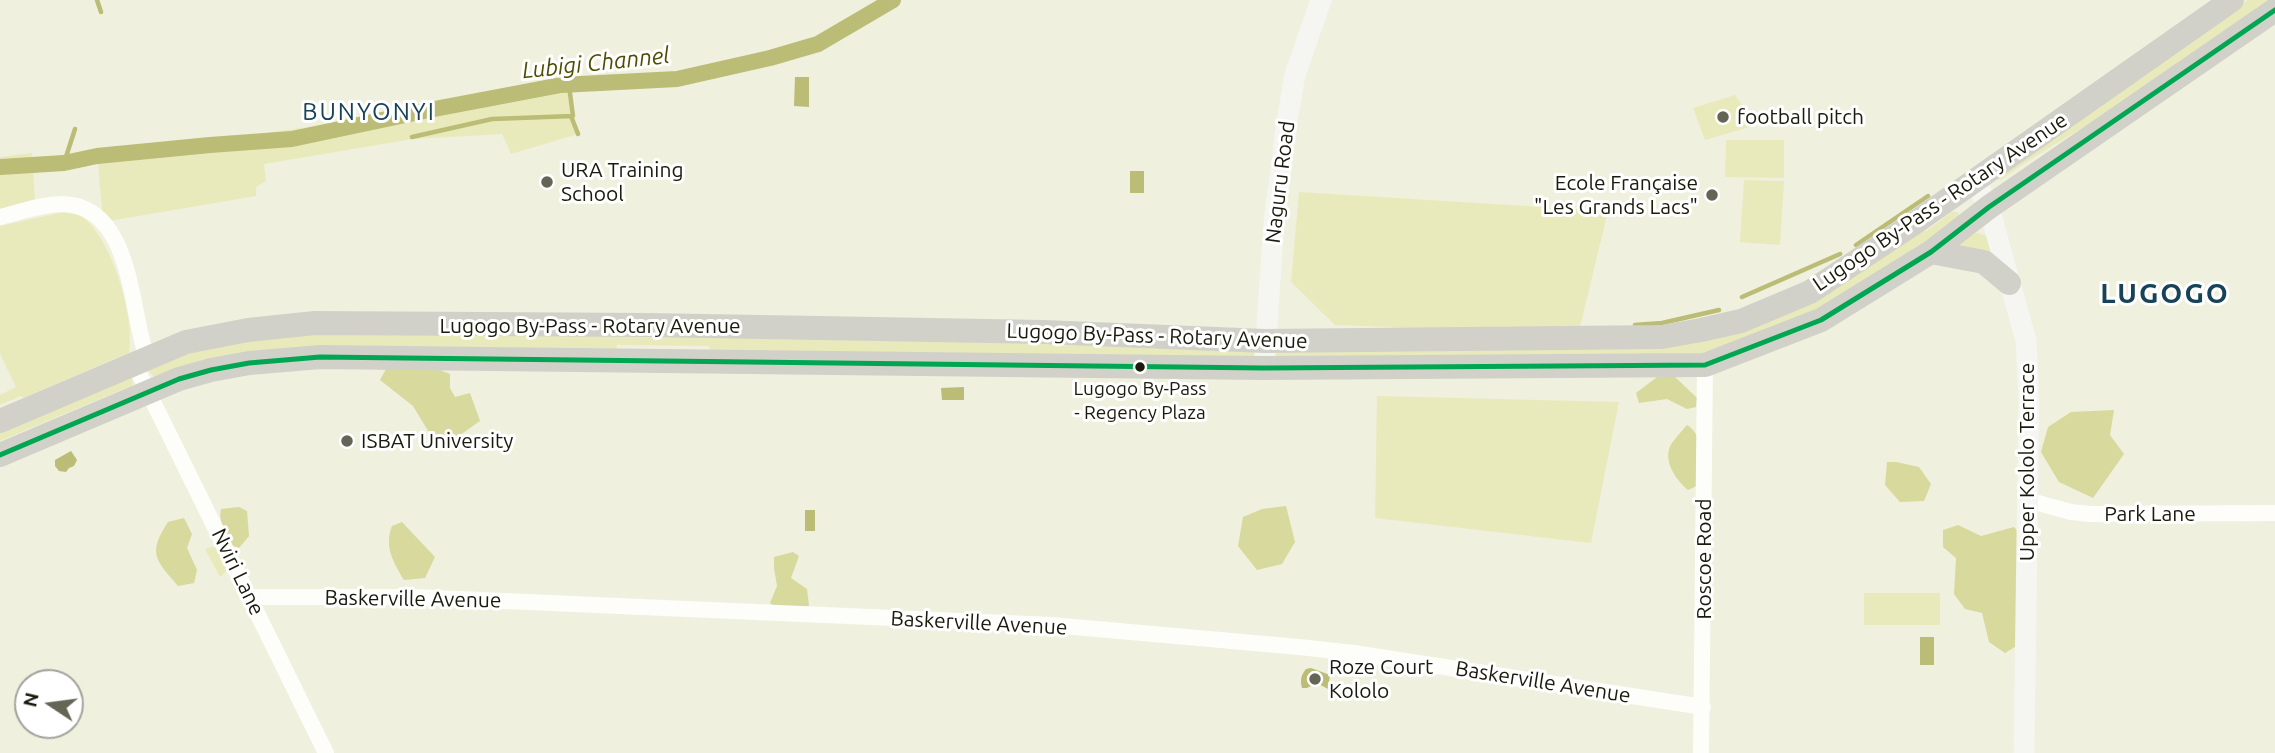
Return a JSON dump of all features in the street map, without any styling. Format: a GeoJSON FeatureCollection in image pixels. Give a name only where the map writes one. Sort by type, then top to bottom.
{"type":"FeatureCollection","features":[{"type":"Feature","properties":{"kind":"main road","name":"Naguru Road"},"geometry":{"type":"LineString","coordinates":[[1264,368],[1274,222],[1288,115],[1295,75],[1321,0]]}},
{"type":"Feature","properties":{"kind":"main road","name":"Lugogo By-Pass - Rotary Avenue"},"geometry":{"type":"LineString","coordinates":[[0,421],[187,342],[248,330],[315,323],[648,325],[1044,332],[1265,341],[1662,337],[1700,330],[1741,321],[1810,292],[1913,224],[2232,0]]}},
{"type":"Feature","properties":{"kind":"main road","name":"Lugogo By-Pass - Rotary Avenue"},"geometry":{"type":"LineString","coordinates":[[0,455],[179,379],[249,363],[320,357],[1264,368],[1705,365],[1821,320],[1931,252],[1989,207],[2075,147],[2273,16]]}},
{"type":"Feature","properties":{"kind":"main road"},"geometry":{"type":"LineString","coordinates":[[2058,122],[2075,147]]}},
{"type":"Feature","properties":{"kind":"main road","name":"Upper Kololo Terrace"},"geometry":{"type":"LineString","coordinates":[[1974,180],[1989,207],[2024,334],[2027,354],[2029,397],[2024,753]]}},
{"type":"Feature","properties":{"kind":"main road"},"geometry":{"type":"LineString","coordinates":[[1931,252],[1984,262],[2009,282]]}},
{"type":"Feature","properties":{"kind":"street","name":"Nviri Lane"},"geometry":{"type":"LineString","coordinates":[[0,216],[61,204],[76,206],[98,217],[111,232],[132,289],[142,347],[140,361],[150,392],[326,753]]}},
{"type":"Feature","properties":{"kind":"street","name":"Roscoe Road"},"geometry":{"type":"LineString","coordinates":[[1701,753],[1705,365]]}},
{"type":"Feature","properties":{"kind":"street","name":"Park Lane"},"geometry":{"type":"LineString","coordinates":[[2027,500],[2071,512],[2091,514],[2275,513]]}},
{"type":"Feature","properties":{"kind":"street","name":"Baskerville Avenue"},"geometry":{"type":"LineString","coordinates":[[250,597],[414,597],[1052,625],[1340,652],[1703,707]]}},
{"type":"Feature","properties":{"kind":"shaded area"},"geometry":{"type":"Polygon","coordinates":[[[2248,0],[2275,0],[2120,105],[2001,180],[1995,178],[2248,0]]]}},
{"type":"Feature","properties":{"kind":"shaded area"},"geometry":{"type":"Polygon","coordinates":[[[795,77],[809,77],[809,107],[794,106],[795,77]]]}},
{"type":"Feature","properties":{"kind":"shaded area"},"geometry":{"type":"Polygon","coordinates":[[[569,86],[571,116],[578,134],[511,154],[502,134],[413,139],[264,164],[266,181],[256,187],[256,196],[103,222],[97,150],[208,141],[569,86]]]}},
{"type":"Feature","properties":{"kind":"shaded area","name":"football pitch"},"geometry":{"type":"Polygon","coordinates":[[[1735,95],[1756,125],[1705,140],[1693,108],[1735,95]]]}},
{"type":"Feature","properties":{"kind":"shaded area"},"geometry":{"type":"Polygon","coordinates":[[[1726,140],[1784,140],[1784,178],[1725,177],[1726,140]]]}},
{"type":"Feature","properties":{"kind":"shaded area"},"geometry":{"type":"Polygon","coordinates":[[[32,153],[35,203],[0,211],[0,157],[32,153]]]}},
{"type":"Feature","properties":{"kind":"shaded area"},"geometry":{"type":"Polygon","coordinates":[[[1130,171],[1144,171],[1144,193],[1130,193],[1130,171]]]}},
{"type":"Feature","properties":{"kind":"shaded area"},"geometry":{"type":"Polygon","coordinates":[[[1744,180],[1784,181],[1780,245],[1740,242],[1744,180]]]}},
{"type":"Feature","properties":{"kind":"shaded area"},"geometry":{"type":"Polygon","coordinates":[[[1299,192],[1608,211],[1580,327],[1488,331],[1335,325],[1291,282],[1299,192]]]}},
{"type":"Feature","properties":{"kind":"shaded area"},"geometry":{"type":"Polygon","coordinates":[[[64,212],[85,219],[105,245],[113,262],[129,320],[129,353],[23,398],[21,396],[0,405],[0,395],[16,387],[0,354],[0,226],[64,212]]]}},
{"type":"Feature","properties":{"kind":"shaded area"},"geometry":{"type":"Polygon","coordinates":[[[1952,212],[1960,215],[1959,221],[1802,318],[1722,351],[1683,358],[1275,357],[1276,347],[1660,347],[1916,232],[1926,231],[1952,212]]]}},
{"type":"Feature","properties":{"kind":"shaded area"},"geometry":{"type":"Polygon","coordinates":[[[1976,233],[1989,240],[1998,265],[1952,246],[1976,233]]]}},
{"type":"Feature","properties":{"kind":"shaded area"},"geometry":{"type":"Polygon","coordinates":[[[339,332],[1254,345],[1259,357],[710,353],[709,346],[617,345],[616,352],[154,377],[147,369],[148,364],[234,341],[339,332]]]}},
{"type":"Feature","properties":{"kind":"shaded area"},"geometry":{"type":"Polygon","coordinates":[[[419,362],[450,374],[450,388],[455,397],[470,393],[480,421],[450,442],[430,434],[413,406],[380,380],[386,369],[419,362]]]}},
{"type":"Feature","properties":{"kind":"shaded area"},"geometry":{"type":"Polygon","coordinates":[[[1661,374],[1673,375],[1697,398],[1696,407],[1687,409],[1667,399],[1639,403],[1636,393],[1661,374]]]}},
{"type":"Feature","properties":{"kind":"shaded area"},"geometry":{"type":"Polygon","coordinates":[[[132,378],[133,385],[0,441],[0,429],[132,378]]]}},
{"type":"Feature","properties":{"kind":"shaded area"},"geometry":{"type":"Polygon","coordinates":[[[964,387],[964,400],[942,400],[941,388],[964,387]]]}},
{"type":"Feature","properties":{"kind":"shaded area"},"geometry":{"type":"Polygon","coordinates":[[[1377,396],[1619,402],[1591,543],[1375,518],[1377,396]]]}},
{"type":"Feature","properties":{"kind":"shaded area"},"geometry":{"type":"Polygon","coordinates":[[[2114,410],[2110,435],[2124,454],[2093,498],[2059,482],[2041,452],[2048,427],[2071,412],[2114,410]]]}},
{"type":"Feature","properties":{"kind":"shaded area"},"geometry":{"type":"Polygon","coordinates":[[[1687,425],[1697,436],[1700,452],[1699,485],[1688,490],[1671,469],[1668,456],[1672,443],[1687,425]]]}},
{"type":"Feature","properties":{"kind":"shaded area"},"geometry":{"type":"Polygon","coordinates":[[[71,451],[77,460],[74,466],[66,472],[59,471],[55,460],[71,451]]]}},
{"type":"Feature","properties":{"kind":"shaded area"},"geometry":{"type":"Polygon","coordinates":[[[1887,462],[1919,467],[1931,484],[1924,501],[1900,502],[1885,485],[1887,462]]]}},
{"type":"Feature","properties":{"kind":"shaded area"},"geometry":{"type":"Polygon","coordinates":[[[1286,506],[1295,542],[1282,564],[1257,570],[1238,546],[1243,517],[1262,509],[1286,506]]]}},
{"type":"Feature","properties":{"kind":"shaded area"},"geometry":{"type":"Polygon","coordinates":[[[239,507],[247,511],[249,536],[239,548],[231,545],[220,514],[221,509],[239,507]]]}},
{"type":"Feature","properties":{"kind":"shaded area"},"geometry":{"type":"Polygon","coordinates":[[[805,510],[815,510],[815,531],[805,531],[805,510]]]}},
{"type":"Feature","properties":{"kind":"shaded area"},"geometry":{"type":"Polygon","coordinates":[[[184,518],[192,534],[187,548],[197,570],[194,583],[178,586],[164,570],[156,549],[168,522],[184,518]]]}},
{"type":"Feature","properties":{"kind":"shaded area"},"geometry":{"type":"Polygon","coordinates":[[[402,522],[435,557],[425,578],[404,580],[393,560],[389,547],[390,533],[392,526],[402,522]]]}},
{"type":"Feature","properties":{"kind":"shaded area"},"geometry":{"type":"Polygon","coordinates":[[[1958,525],[1981,536],[2014,527],[2035,552],[2018,645],[2005,653],[1989,642],[1982,613],[1965,609],[1954,594],[1956,558],[1943,547],[1943,530],[1958,525]]]}},
{"type":"Feature","properties":{"kind":"shaded area"},"geometry":{"type":"Polygon","coordinates":[[[215,547],[228,566],[228,570],[220,577],[205,549],[215,547]]]}},
{"type":"Feature","properties":{"kind":"shaded area"},"geometry":{"type":"Polygon","coordinates":[[[793,552],[799,556],[791,578],[807,589],[809,606],[778,610],[770,603],[777,586],[774,557],[793,552]]]}},
{"type":"Feature","properties":{"kind":"shaded area"},"geometry":{"type":"Polygon","coordinates":[[[1864,593],[1940,593],[1940,625],[1864,625],[1864,593]]]}},
{"type":"Feature","properties":{"kind":"shaded area"},"geometry":{"type":"Polygon","coordinates":[[[1920,637],[1934,637],[1934,665],[1920,665],[1920,637]]]}},
{"type":"Feature","properties":{"kind":"shaded area","name":"Roze Court Kololo"},"geometry":{"type":"Polygon","coordinates":[[[1311,668],[1330,675],[1328,689],[1317,683],[1302,688],[1302,676],[1306,669],[1311,668]]]}},
{"type":"Feature","properties":{"kind":"waterway"},"geometry":{"type":"LineString","coordinates":[[97,0],[101,12]]}},
{"type":"Feature","properties":{"kind":"waterway","name":"Lubigi Channel"},"geometry":{"type":"LineString","coordinates":[[0,167],[64,163],[97,156],[292,139],[561,85],[677,79],[818,44],[893,0]]}},
{"type":"Feature","properties":{"kind":"waterway"},"geometry":{"type":"LineString","coordinates":[[412,137],[492,119],[573,116],[569,86],[561,85]]}},
{"type":"Feature","properties":{"kind":"waterway"},"geometry":{"type":"LineString","coordinates":[[571,116],[578,134]]}},
{"type":"Feature","properties":{"kind":"waterway"},"geometry":{"type":"LineString","coordinates":[[64,163],[75,129]]}},
{"type":"Feature","properties":{"kind":"waterway"},"geometry":{"type":"LineString","coordinates":[[1856,245],[1928,196]]}},
{"type":"Feature","properties":{"kind":"waterway"},"geometry":{"type":"LineString","coordinates":[[1742,297],[1840,254]]}},
{"type":"Feature","properties":{"kind":"waterway"},"geometry":{"type":"LineString","coordinates":[[1635,325],[1662,323],[1719,310]]}},
{"type":"Feature","properties":{"kind":"transit line"},"geometry":{"type":"LineString","coordinates":[[0,455],[179,379],[249,363],[320,357],[1264,368],[1705,365],[1821,320],[1931,252],[1989,207],[2275,10]]}},
{"type":"Feature","properties":{"kind":"place","name":"football pitch"},"geometry":{"type":"Point","coordinates":[1723,117]}},
{"type":"Feature","properties":{"kind":"place","name":"URA Training School"},"geometry":{"type":"Point","coordinates":[547,182]}},
{"type":"Feature","properties":{"kind":"place","name":"Ecole Française \"Les Grands Lacs\""},"geometry":{"type":"Point","coordinates":[1712,195]}},
{"type":"Feature","properties":{"kind":"place","name":"Lugogo By-Pass - Regency Plaza"},"geometry":{"type":"Point","coordinates":[1140,367]}},
{"type":"Feature","properties":{"kind":"place","name":"ISBAT University"},"geometry":{"type":"Point","coordinates":[347,441]}},
{"type":"Feature","properties":{"kind":"place","name":"Roze Court Kololo"},"geometry":{"type":"Point","coordinates":[1315,679]}},
{"type":"Feature","properties":{"kind":"district","name":"BUNYONYI"},"geometry":{"type":"Point","coordinates":[369,112]}},
{"type":"Feature","properties":{"kind":"district","name":"LUGOGO"},"geometry":{"type":"Point","coordinates":[2165,294]}}]}
